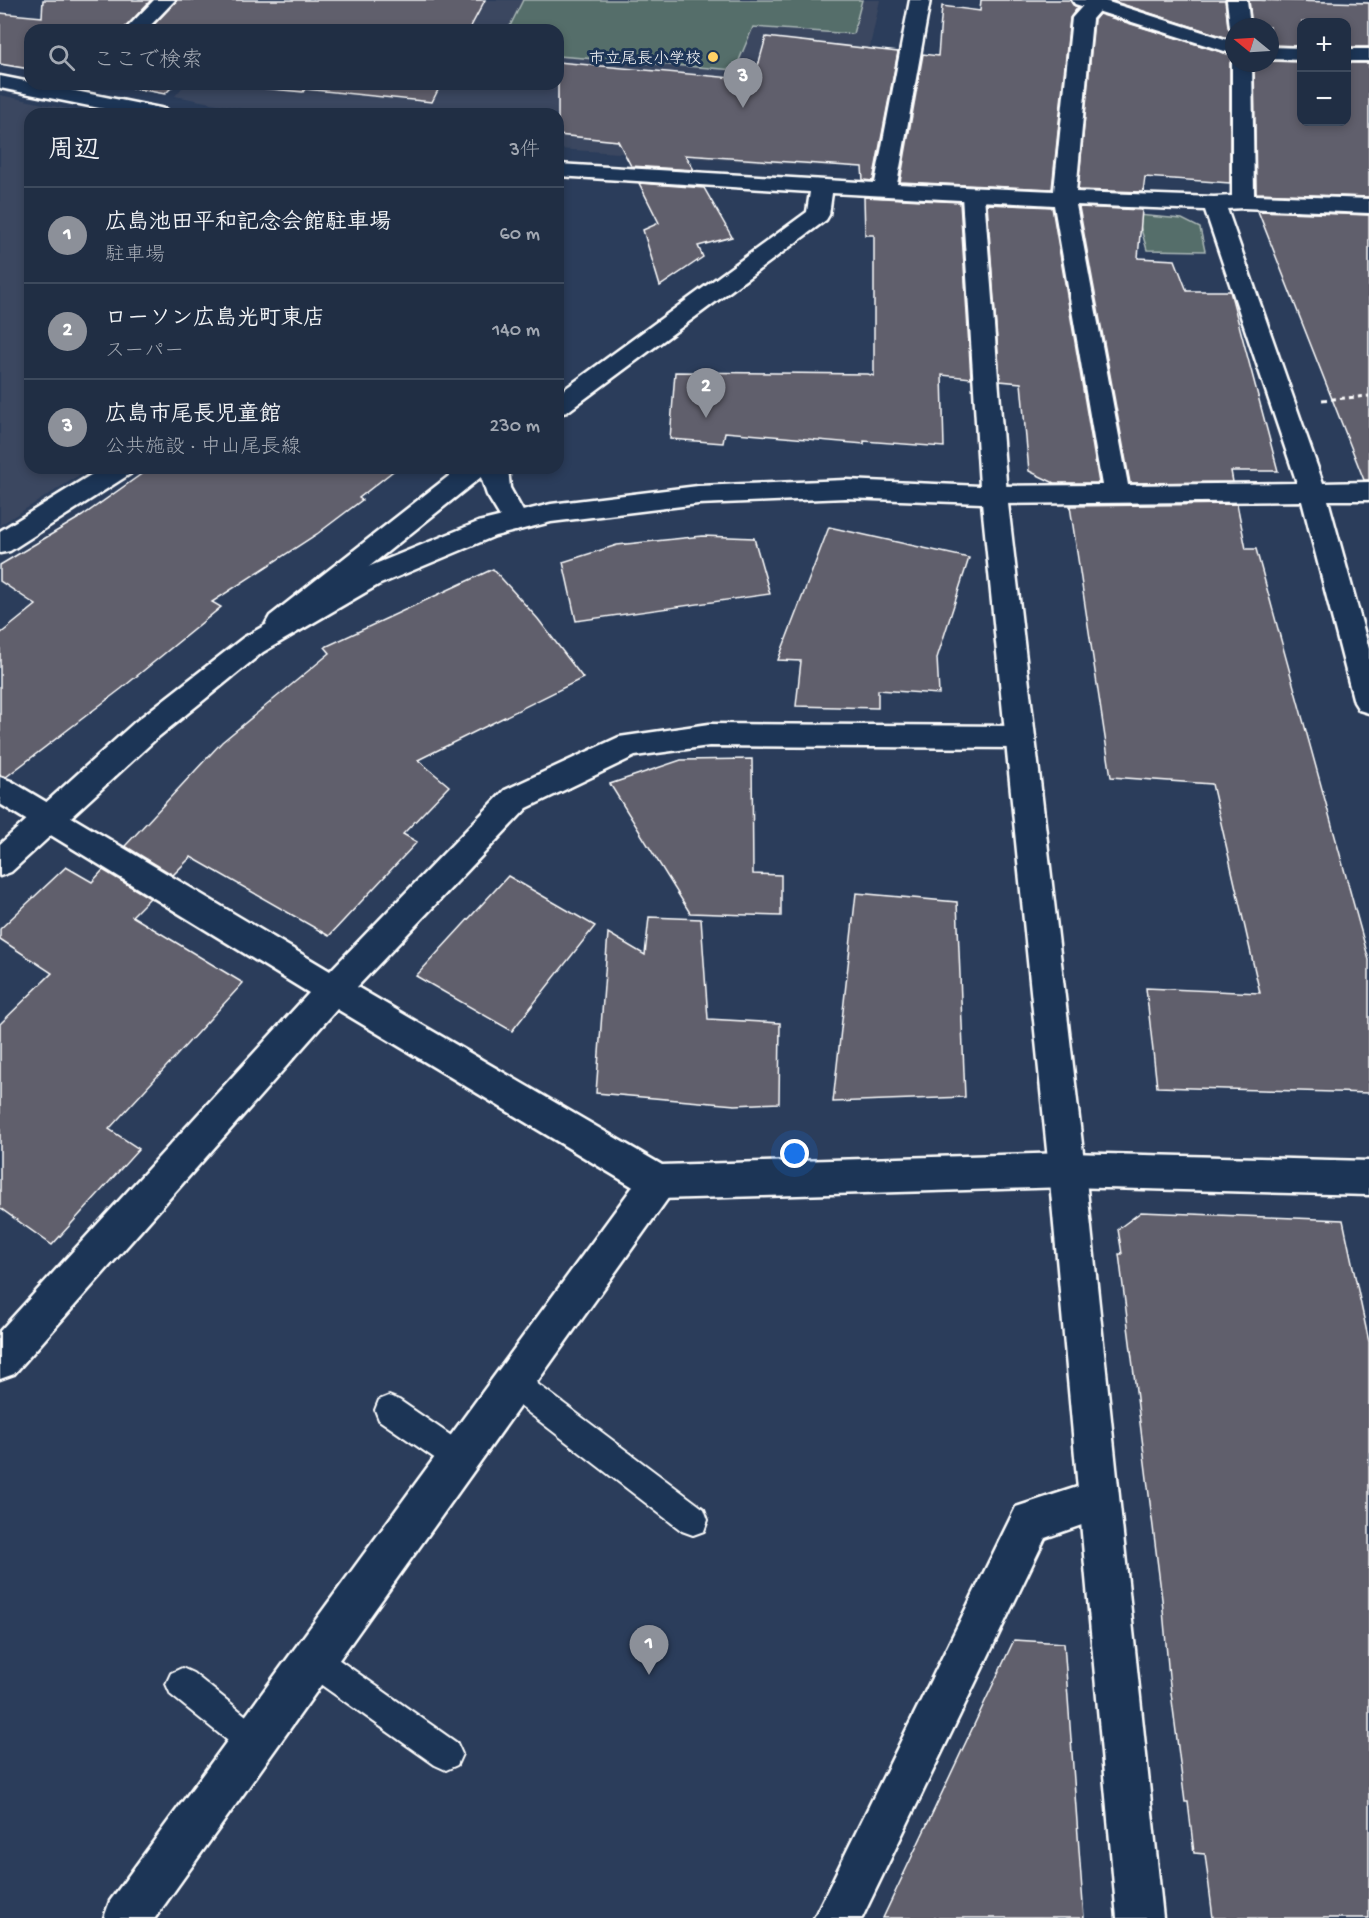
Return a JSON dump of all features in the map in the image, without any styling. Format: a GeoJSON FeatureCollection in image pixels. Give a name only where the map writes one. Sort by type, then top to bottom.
{"type":"FeatureCollection","features":[{"type":"Feature","properties":{"kind":"street"},"geometry":{"type":"LineString","coordinates":[[141,24],[165,0]]}},
{"type":"Feature","properties":{"kind":"street"},"geometry":{"type":"LineString","coordinates":[[885,190],[920,0]]}},
{"type":"Feature","properties":{"kind":"street"},"geometry":{"type":"LineString","coordinates":[[1237,0],[1239,18]]}},
{"type":"Feature","properties":{"kind":"street"},"geometry":{"type":"LineString","coordinates":[[1116,494],[1064,198],[1082,18],[1089,2],[1225,45]]}},
{"type":"Feature","properties":{"kind":"street"},"geometry":{"type":"LineString","coordinates":[[1279,53],[1297,54]]}},
{"type":"Feature","properties":{"kind":"street"},"geometry":{"type":"LineString","coordinates":[[1351,55],[1369,55]]}},
{"type":"Feature","properties":{"kind":"street"},"geometry":{"type":"LineString","coordinates":[[1242,72],[1243,201]]}},
{"type":"Feature","properties":{"kind":"street"},"geometry":{"type":"LineString","coordinates":[[0,82],[24,85]]}},
{"type":"Feature","properties":{"kind":"street"},"geometry":{"type":"LineString","coordinates":[[75,90],[138,108]]}},
{"type":"Feature","properties":{"kind":"street"},"geometry":{"type":"LineString","coordinates":[[564,170],[973,195],[1214,204],[1243,201],[1369,206]]}},
{"type":"Feature","properties":{"kind":"street"},"geometry":{"type":"LineString","coordinates":[[564,402],[818,215],[822,186]]}},
{"type":"Feature","properties":{"kind":"street"},"geometry":{"type":"LineString","coordinates":[[973,195],[994,495],[1067,1170],[1140,1918]]}},
{"type":"Feature","properties":{"kind":"street"},"geometry":{"type":"LineString","coordinates":[[1214,204],[1313,492],[1369,702]]}},
{"type":"Feature","properties":{"kind":"street"},"geometry":{"type":"LineString","coordinates":[[0,544],[111,474]]}},
{"type":"Feature","properties":{"kind":"street"},"geometry":{"type":"LineString","coordinates":[[0,863],[146,730],[468,474]]}},
{"type":"Feature","properties":{"kind":"street"},"geometry":{"type":"LineString","coordinates":[[494,474],[516,522]]}},
{"type":"Feature","properties":{"kind":"street"},"geometry":{"type":"LineString","coordinates":[[253,645],[368,578],[488,529],[551,513],[698,495],[846,489],[994,495],[1369,491]]}},
{"type":"Feature","properties":{"kind":"street"},"geometry":{"type":"LineString","coordinates":[[0,1360],[333,990],[516,799],[630,745],[709,735],[1020,737]]}},
{"type":"Feature","properties":{"kind":"street"},"geometry":{"type":"LineString","coordinates":[[0,789],[333,990],[658,1182],[1067,1170],[1369,1178]]}},
{"type":"Feature","properties":{"kind":"street"},"geometry":{"type":"LineString","coordinates":[[127,1918],[658,1182]]}},
{"type":"Feature","properties":{"kind":"street"},"geometry":{"type":"LineString","coordinates":[[837,1918],[1031,1522],[1099,1500]]}},
{"type":"Feature","properties":{"kind":"lane"},"geometry":{"type":"LineString","coordinates":[[513,1383],[693,1520]]}},
{"type":"Feature","properties":{"kind":"lane"},"geometry":{"type":"LineString","coordinates":[[389,1410],[459,1458]]}},
{"type":"Feature","properties":{"kind":"lane"},"geometry":{"type":"LineString","coordinates":[[314,1661],[446,1754]]}},
{"type":"Feature","properties":{"kind":"lane"},"geometry":{"type":"LineString","coordinates":[[182,1684],[254,1742]]}},
{"type":"Feature","properties":{"kind":"shaded area","name":"市立尾長小学校"},"geometry":{"type":"Polygon","coordinates":[[[253,0],[880,0],[846,158],[830,167],[564,149],[564,108],[237,108],[175,96],[180,90],[564,90],[564,24],[234,24],[253,0]]]}},
{"type":"Feature","properties":{"kind":"shaded area"},"geometry":{"type":"Polygon","coordinates":[[[0,95],[63,108],[24,108],[24,474],[81,474],[0,525],[0,95]]]}},
{"type":"Feature","properties":{"kind":"green space"},"geometry":{"type":"Polygon","coordinates":[[[523,0],[862,0],[853,34],[753,27],[735,70],[564,56],[564,24],[511,24],[523,0]]]}},
{"type":"Feature","properties":{"kind":"green space"},"geometry":{"type":"Polygon","coordinates":[[[1137,215],[1182,219],[1200,228],[1205,251],[1147,250],[1137,215]]]}},
{"type":"Feature","properties":{"kind":"building"},"geometry":{"type":"Polygon","coordinates":[[[43,0],[151,0],[129,24],[24,24],[24,68],[0,64],[0,13],[42,17],[43,0]]]}},
{"type":"Feature","properties":{"kind":"building"},"geometry":{"type":"Polygon","coordinates":[[[177,0],[485,0],[472,24],[155,24],[177,0]]]}},
{"type":"Feature","properties":{"kind":"building"},"geometry":{"type":"Polygon","coordinates":[[[981,0],[1070,0],[1078,7],[1070,18],[1052,189],[900,182],[923,54],[938,56],[942,6],[980,11],[981,0]]]}},
{"type":"Feature","properties":{"kind":"building"},"geometry":{"type":"Polygon","coordinates":[[[1109,0],[1225,0],[1227,18],[1225,18],[1225,37],[1109,0]]]}},
{"type":"Feature","properties":{"kind":"building"},"geometry":{"type":"Polygon","coordinates":[[[1249,0],[1369,3],[1369,47],[1351,47],[1351,18],[1297,18],[1297,46],[1279,45],[1279,18],[1251,18],[1249,0]]]}},
{"type":"Feature","properties":{"kind":"building"},"geometry":{"type":"Polygon","coordinates":[[[1099,14],[1225,53],[1225,72],[1230,72],[1230,183],[1145,177],[1143,192],[1078,190],[1094,20],[1099,14]]]}},
{"type":"Feature","properties":{"kind":"building"},"geometry":{"type":"Polygon","coordinates":[[[766,37],[898,52],[873,181],[863,180],[862,167],[685,155],[694,170],[631,166],[618,141],[564,136],[564,108],[558,108],[558,90],[564,90],[564,63],[754,80],[766,37]]]}},
{"type":"Feature","properties":{"kind":"building"},"geometry":{"type":"Polygon","coordinates":[[[1279,61],[1297,62],[1297,126],[1351,126],[1351,63],[1369,63],[1369,197],[1256,193],[1254,72],[1279,72],[1279,61]]]}},
{"type":"Feature","properties":{"kind":"building"},"geometry":{"type":"Polygon","coordinates":[[[143,90],[169,90],[165,94],[143,90]]]}},
{"type":"Feature","properties":{"kind":"building"},"geometry":{"type":"Polygon","coordinates":[[[315,90],[438,90],[432,102],[315,90]]]}},
{"type":"Feature","properties":{"kind":"building"},"geometry":{"type":"Polygon","coordinates":[[[639,183],[704,188],[732,237],[698,246],[703,257],[660,286],[643,230],[659,223],[639,183]]]}},
{"type":"Feature","properties":{"kind":"building"},"geometry":{"type":"Polygon","coordinates":[[[864,197],[960,202],[971,378],[942,375],[944,447],[864,441],[864,444],[725,432],[723,443],[670,439],[675,372],[868,374],[874,376],[874,235],[865,235],[864,197]]]}},
{"type":"Feature","properties":{"kind":"building"},"geometry":{"type":"Polygon","coordinates":[[[987,204],[1052,207],[1099,483],[1054,483],[1029,471],[1021,383],[1000,381],[987,204]]]}},
{"type":"Feature","properties":{"kind":"building"},"geometry":{"type":"Polygon","coordinates":[[[1079,207],[1142,210],[1138,258],[1175,260],[1187,291],[1230,291],[1278,471],[1231,471],[1233,482],[1130,483],[1079,207]]]}},
{"type":"Feature","properties":{"kind":"building"},"geometry":{"type":"Polygon","coordinates":[[[1258,211],[1369,215],[1369,480],[1364,480],[1258,211]]]}},
{"type":"Feature","properties":{"kind":"building"},"geometry":{"type":"Polygon","coordinates":[[[142,474],[389,474],[359,498],[362,500],[317,534],[212,602],[221,607],[121,689],[6,777],[0,775],[0,634],[36,605],[0,581],[0,565],[82,516],[142,474]]]}},
{"type":"Feature","properties":{"kind":"building"},"geometry":{"type":"Polygon","coordinates":[[[1237,504],[1246,549],[1256,549],[1369,960],[1369,1093],[1157,1087],[1146,988],[1260,993],[1212,784],[1111,777],[1070,506],[1237,504]]]}},
{"type":"Feature","properties":{"kind":"building"},"geometry":{"type":"Polygon","coordinates":[[[829,527],[969,558],[937,658],[939,694],[878,690],[878,708],[796,706],[801,661],[778,660],[829,527]]]}},
{"type":"Feature","properties":{"kind":"building"},"geometry":{"type":"Polygon","coordinates":[[[703,536],[754,538],[770,594],[576,621],[563,562],[617,545],[703,536]]]}},
{"type":"Feature","properties":{"kind":"building"},"geometry":{"type":"Polygon","coordinates":[[[493,569],[538,619],[583,678],[418,760],[449,786],[403,834],[417,842],[329,936],[191,857],[173,875],[125,846],[222,742],[330,653],[325,647],[493,569]]]}},
{"type":"Feature","properties":{"kind":"building"},"geometry":{"type":"Polygon","coordinates":[[[752,759],[753,874],[781,875],[781,916],[690,913],[610,784],[681,760],[752,759]]]}},
{"type":"Feature","properties":{"kind":"building"},"geometry":{"type":"Polygon","coordinates":[[[66,867],[92,882],[103,870],[150,898],[132,916],[243,983],[109,1129],[139,1149],[52,1245],[0,1208],[0,1024],[52,973],[0,939],[0,929],[66,867]]]}},
{"type":"Feature","properties":{"kind":"building"},"geometry":{"type":"Polygon","coordinates":[[[508,876],[595,926],[512,1031],[416,976],[508,876]]]}},
{"type":"Feature","properties":{"kind":"building"},"geometry":{"type":"Polygon","coordinates":[[[856,893],[957,902],[965,1097],[833,1102],[856,893]]]}},
{"type":"Feature","properties":{"kind":"building"},"geometry":{"type":"Polygon","coordinates":[[[649,917],[701,919],[708,1019],[780,1023],[779,1103],[735,1105],[596,1093],[608,933],[645,955],[649,917]]]}},
{"type":"Feature","properties":{"kind":"building"},"geometry":{"type":"Polygon","coordinates":[[[1141,1212],[1343,1220],[1369,1342],[1369,1918],[1213,1918],[1205,1854],[1194,1853],[1188,1802],[1185,1802],[1119,1254],[1122,1254],[1118,1229],[1141,1212]]]}},
{"type":"Feature","properties":{"kind":"building"},"geometry":{"type":"Polygon","coordinates":[[[1014,1640],[1064,1643],[1084,1918],[883,1918],[1014,1640]]]}},
{"type":"Feature","properties":{"kind":"place","name":"市立尾長小学校"},"geometry":{"type":"Point","coordinates":[713,57]}},
{"type":"Feature","properties":{"kind":"place","name":"広島市尾長児童館"},"geometry":{"type":"Point","coordinates":[743,108]}},
{"type":"Feature","properties":{"kind":"place","name":"ローソン広島光町東店"},"geometry":{"type":"Point","coordinates":[706,418]}},
{"type":"Feature","properties":{"kind":"place","name":"広島池田平和記念会館駐車場"},"geometry":{"type":"Point","coordinates":[649,1675]}}]}
